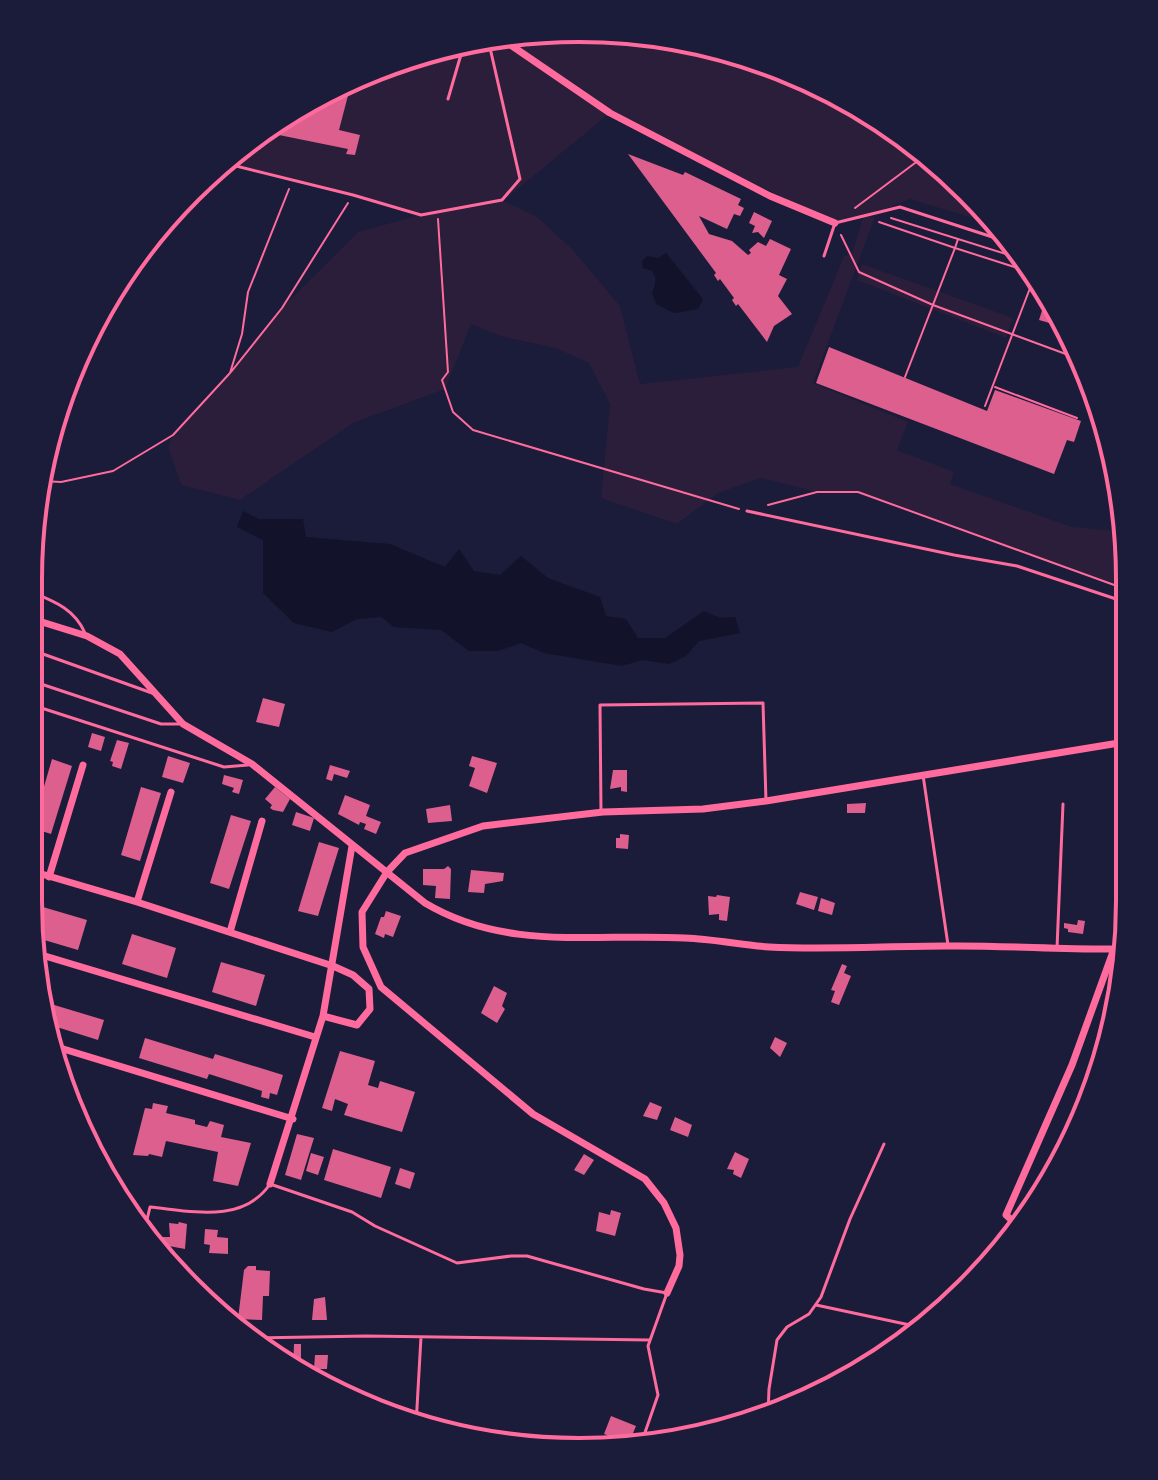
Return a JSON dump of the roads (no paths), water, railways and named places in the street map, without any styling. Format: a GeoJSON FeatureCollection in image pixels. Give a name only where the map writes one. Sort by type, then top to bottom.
{"type":"FeatureCollection","features":[{"type":"Feature","properties":{"kind":"street"},"geometry":{"type":"LineString","coordinates":[[509,47],[610,113],[770,196],[835,223]]}},
{"type":"Feature","properties":{"kind":"street"},"geometry":{"type":"LineString","coordinates":[[42,622],[87,636],[120,654],[183,724],[252,764],[352,846],[444,915],[511,934],[539,937],[680,937],[771,947],[1114,949]]}},
{"type":"Feature","properties":{"kind":"street"},"geometry":{"type":"LineString","coordinates":[[667,1293],[679,1266],[680,1255],[671,1216],[651,1186],[638,1174],[533,1114],[381,987],[363,947],[362,912],[387,872],[405,853],[483,826],[601,812],[703,809],[766,801],[1116,743]]}},
{"type":"Feature","properties":{"kind":"street"},"geometry":{"type":"LineString","coordinates":[[49,877],[83,765]]}},
{"type":"Feature","properties":{"kind":"street"},"geometry":{"type":"LineString","coordinates":[[137,902],[171,792]]}},
{"type":"Feature","properties":{"kind":"street"},"geometry":{"type":"LineString","coordinates":[[230,932],[262,821]]}},
{"type":"Feature","properties":{"kind":"street"},"geometry":{"type":"LineString","coordinates":[[270,1184],[323,1016],[352,846]]}},
{"type":"Feature","properties":{"kind":"street"},"geometry":{"type":"LineString","coordinates":[[42,875],[333,966],[353,975],[369,989],[370,1009],[357,1025],[323,1016]]}},
{"type":"Feature","properties":{"kind":"street"},"geometry":{"type":"LineString","coordinates":[[45,956],[315,1037]]}},
{"type":"Feature","properties":{"kind":"street"},"geometry":{"type":"LineString","coordinates":[[1011,1219],[1006,1215],[1072,1065],[1112,962]]}},
{"type":"Feature","properties":{"kind":"street"},"geometry":{"type":"LineString","coordinates":[[369,989],[381,987]]}},
{"type":"Feature","properties":{"kind":"street"},"geometry":{"type":"LineString","coordinates":[[63,1049],[293,1119]]}},
{"type":"Feature","properties":{"kind":"lane"},"geometry":{"type":"LineString","coordinates":[[236,166],[421,215],[502,200],[520,179],[497,49]]}},
{"type":"Feature","properties":{"kind":"lane"},"geometry":{"type":"LineString","coordinates":[[448,99],[461,55]]}},
{"type":"Feature","properties":{"kind":"lane"},"geometry":{"type":"LineString","coordinates":[[824,256],[835,223],[900,207],[993,237]]}},
{"type":"Feature","properties":{"kind":"lane"},"geometry":{"type":"LineString","coordinates":[[747,511],[1017,566],[1116,599]]}},
{"type":"Feature","properties":{"kind":"lane"},"geometry":{"type":"LineString","coordinates":[[42,596],[64,605],[80,622],[87,636]]}},
{"type":"Feature","properties":{"kind":"lane"},"geometry":{"type":"LineString","coordinates":[[42,654],[156,694]]}},
{"type":"Feature","properties":{"kind":"lane"},"geometry":{"type":"LineString","coordinates":[[42,684],[161,724],[183,724]]}},
{"type":"Feature","properties":{"kind":"lane"},"geometry":{"type":"LineString","coordinates":[[601,812],[600,705],[763,703],[766,801]]}},
{"type":"Feature","properties":{"kind":"lane"},"geometry":{"type":"LineString","coordinates":[[42,708],[224,767],[252,764]]}},
{"type":"Feature","properties":{"kind":"lane"},"geometry":{"type":"LineString","coordinates":[[923,775],[948,946]]}},
{"type":"Feature","properties":{"kind":"lane"},"geometry":{"type":"LineString","coordinates":[[1057,948],[1063,804]]}},
{"type":"Feature","properties":{"kind":"lane"},"geometry":{"type":"LineString","coordinates":[[768,1404],[777,1340],[787,1327],[809,1314],[816,1305],[884,1144]]}},
{"type":"Feature","properties":{"kind":"lane"},"geometry":{"type":"LineString","coordinates":[[147,1219],[150,1207],[222,1213],[255,1202],[270,1184],[352,1212],[375,1226],[457,1263],[527,1256],[667,1293],[649,1340],[648,1352],[658,1395],[645,1433]]}},
{"type":"Feature","properties":{"kind":"lane"},"geometry":{"type":"LineString","coordinates":[[816,1305],[909,1325]]}},
{"type":"Feature","properties":{"kind":"lane"},"geometry":{"type":"LineString","coordinates":[[417,1413],[421,1337]]}},
{"type":"Feature","properties":{"kind":"lane"},"geometry":{"type":"LineString","coordinates":[[268,1338],[649,1340]]}}]}
